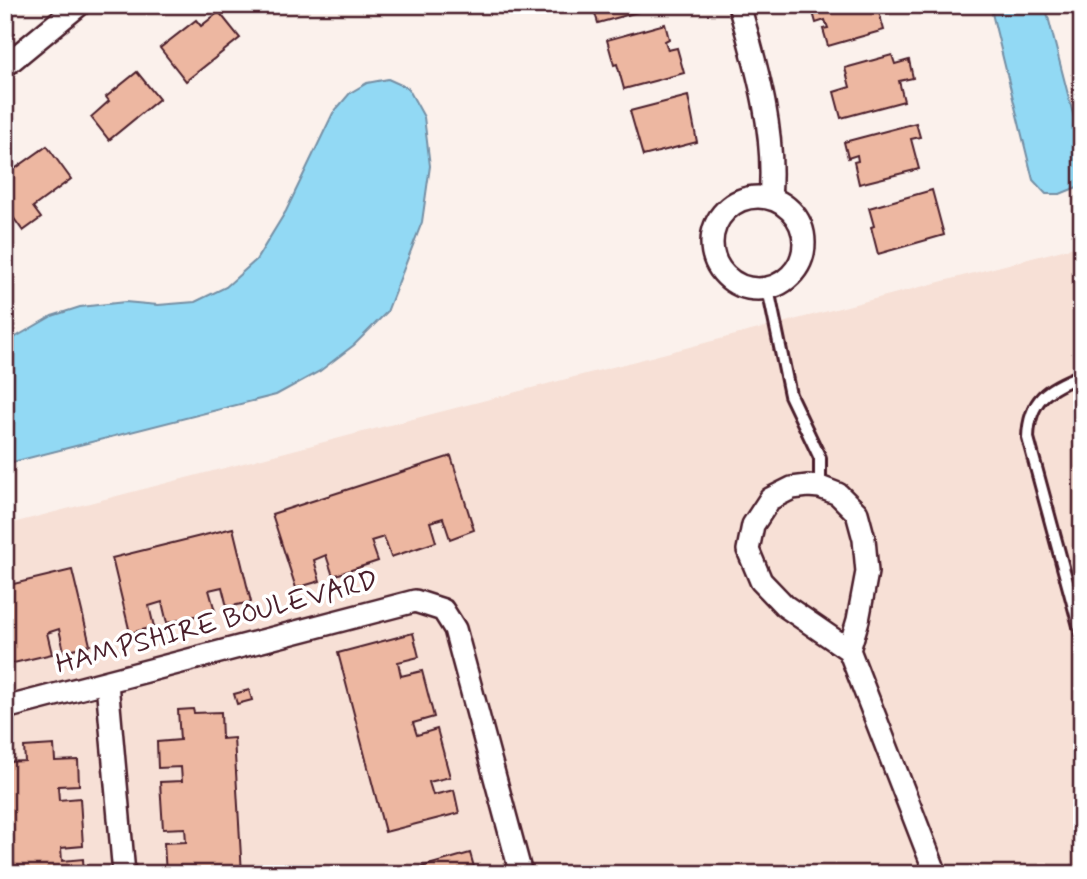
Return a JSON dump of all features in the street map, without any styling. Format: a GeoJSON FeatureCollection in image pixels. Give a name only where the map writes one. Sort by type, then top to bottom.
{"type":"FeatureCollection","features":[{"type":"Feature","properties":{"kind":"street"},"geometry":{"type":"LineString","coordinates":[[5,66],[79,5]]}},
{"type":"Feature","properties":{"kind":"street"},"geometry":{"type":"LineString","coordinates":[[739,5],[765,110],[771,158],[770,198]]}},
{"type":"Feature","properties":{"kind":"street"},"geometry":{"type":"LineString","coordinates":[[747,198],[770,198],[789,209],[797,218],[802,228],[804,250],[796,271],[788,279],[768,289],[746,288],[726,277],[714,259],[712,237],[715,226],[728,208],[747,198]]}},
{"type":"Feature","properties":{"kind":"street"},"geometry":{"type":"LineString","coordinates":[[849,650],[858,620],[866,572],[864,539],[857,513],[838,494],[820,487],[792,488],[769,499],[753,525],[748,550],[761,581],[785,606],[849,650],[936,874]]}},
{"type":"Feature","properties":{"kind":"street","name":"HAMPSHIRE BOULEVARD"},"geometry":{"type":"LineString","coordinates":[[5,708],[415,601],[443,610],[455,629],[521,874]]}},
{"type":"Feature","properties":{"kind":"street"},"geometry":{"type":"LineString","coordinates":[[107,683],[124,874]]}},
{"type":"Feature","properties":{"kind":"lane"},"geometry":{"type":"LineString","coordinates":[[768,289],[789,395],[820,458],[820,487]]}},
{"type":"Feature","properties":{"kind":"lane"},"geometry":{"type":"LineString","coordinates":[[1082,375],[1055,386],[1037,404],[1028,419],[1028,438],[1082,637]]}},
{"type":"Feature","properties":{"kind":"shaded area"},"geometry":{"type":"Polygon","coordinates":[[[1082,245],[1082,874],[5,874],[5,525],[1082,245]]]}},
{"type":"Feature","properties":{"kind":"water"},"geometry":{"type":"Polygon","coordinates":[[[990,5],[1045,5],[1082,149],[1082,185],[1060,194],[1046,194],[1033,180],[990,5]]]}},
{"type":"Feature","properties":{"kind":"water"},"geometry":{"type":"Polygon","coordinates":[[[388,79],[408,88],[424,117],[430,166],[422,222],[387,312],[354,345],[320,371],[276,395],[5,464],[5,346],[52,316],[80,307],[125,302],[158,305],[195,302],[226,287],[256,260],[286,211],[333,113],[350,93],[367,83],[388,79]]]}},
{"type":"Feature","properties":{"kind":"building"},"geometry":{"type":"Polygon","coordinates":[[[597,5],[656,7],[598,23],[594,10],[598,9],[597,5]]]}},
{"type":"Feature","properties":{"kind":"building"},"geometry":{"type":"Polygon","coordinates":[[[811,5],[877,5],[884,30],[828,46],[823,29],[828,28],[825,20],[816,23],[811,5]]]}},
{"type":"Feature","properties":{"kind":"building"},"geometry":{"type":"Polygon","coordinates":[[[219,12],[240,38],[186,81],[160,48],[196,20],[201,26],[219,12]]]}},
{"type":"Feature","properties":{"kind":"building"},"geometry":{"type":"Polygon","coordinates":[[[665,24],[669,39],[665,41],[668,50],[677,48],[684,73],[624,89],[607,40],[665,24]]]}},
{"type":"Feature","properties":{"kind":"building"},"geometry":{"type":"Polygon","coordinates":[[[892,55],[895,64],[909,60],[913,78],[899,81],[904,101],[841,118],[834,92],[850,87],[845,68],[892,55]]]}},
{"type":"Feature","properties":{"kind":"building"},"geometry":{"type":"Polygon","coordinates":[[[137,72],[159,99],[109,140],[91,117],[109,101],[106,97],[137,72]]]}},
{"type":"Feature","properties":{"kind":"building"},"geometry":{"type":"Polygon","coordinates":[[[688,96],[697,142],[643,156],[630,111],[688,96]]]}},
{"type":"Feature","properties":{"kind":"building"},"geometry":{"type":"Polygon","coordinates":[[[916,123],[920,137],[911,139],[919,169],[859,184],[854,162],[858,161],[857,155],[848,158],[844,142],[916,123]]]}},
{"type":"Feature","properties":{"kind":"building"},"geometry":{"type":"Polygon","coordinates":[[[47,146],[71,179],[33,207],[41,218],[23,231],[5,206],[5,184],[13,178],[9,173],[47,146]]]}},
{"type":"Feature","properties":{"kind":"building"},"geometry":{"type":"Polygon","coordinates":[[[932,190],[944,235],[878,254],[869,208],[932,190]]]}},
{"type":"Feature","properties":{"kind":"building"},"geometry":{"type":"Polygon","coordinates":[[[451,456],[474,530],[450,539],[443,518],[430,522],[436,542],[391,557],[384,537],[371,541],[378,561],[333,576],[326,555],[314,560],[320,581],[296,588],[272,514],[451,456]]]}},
{"type":"Feature","properties":{"kind":"building"},"geometry":{"type":"Polygon","coordinates":[[[233,528],[251,602],[227,607],[222,587],[209,590],[215,611],[167,623],[162,602],[149,606],[154,627],[130,633],[112,558],[233,528]]]}},
{"type":"Feature","properties":{"kind":"building"},"geometry":{"type":"Polygon","coordinates":[[[72,570],[90,645],[64,651],[59,629],[47,633],[52,654],[5,665],[5,586],[72,570]]]}},
{"type":"Feature","properties":{"kind":"building"},"geometry":{"type":"Polygon","coordinates":[[[413,633],[419,657],[398,662],[401,676],[422,671],[434,717],[413,723],[417,735],[437,729],[450,777],[429,782],[433,795],[454,790],[459,813],[385,832],[338,653],[413,633]]]}},
{"type":"Feature","properties":{"kind":"building"},"geometry":{"type":"Polygon","coordinates":[[[249,690],[252,700],[237,704],[234,694],[249,690]]]}},
{"type":"Feature","properties":{"kind":"building"},"geometry":{"type":"Polygon","coordinates":[[[193,709],[194,713],[221,712],[222,739],[234,738],[242,874],[166,874],[164,843],[186,842],[185,828],[163,829],[160,782],[182,781],[181,767],[158,768],[157,742],[180,740],[178,710],[193,709]]]}},
{"type":"Feature","properties":{"kind":"building"},"geometry":{"type":"Polygon","coordinates":[[[54,745],[55,761],[78,760],[79,785],[58,786],[59,800],[80,798],[83,846],[61,848],[62,861],[83,859],[84,874],[7,874],[5,762],[25,761],[24,747],[54,745]]]}},
{"type":"Feature","properties":{"kind":"building"},"geometry":{"type":"Polygon","coordinates":[[[470,853],[476,874],[397,874],[470,853]]]}}]}
